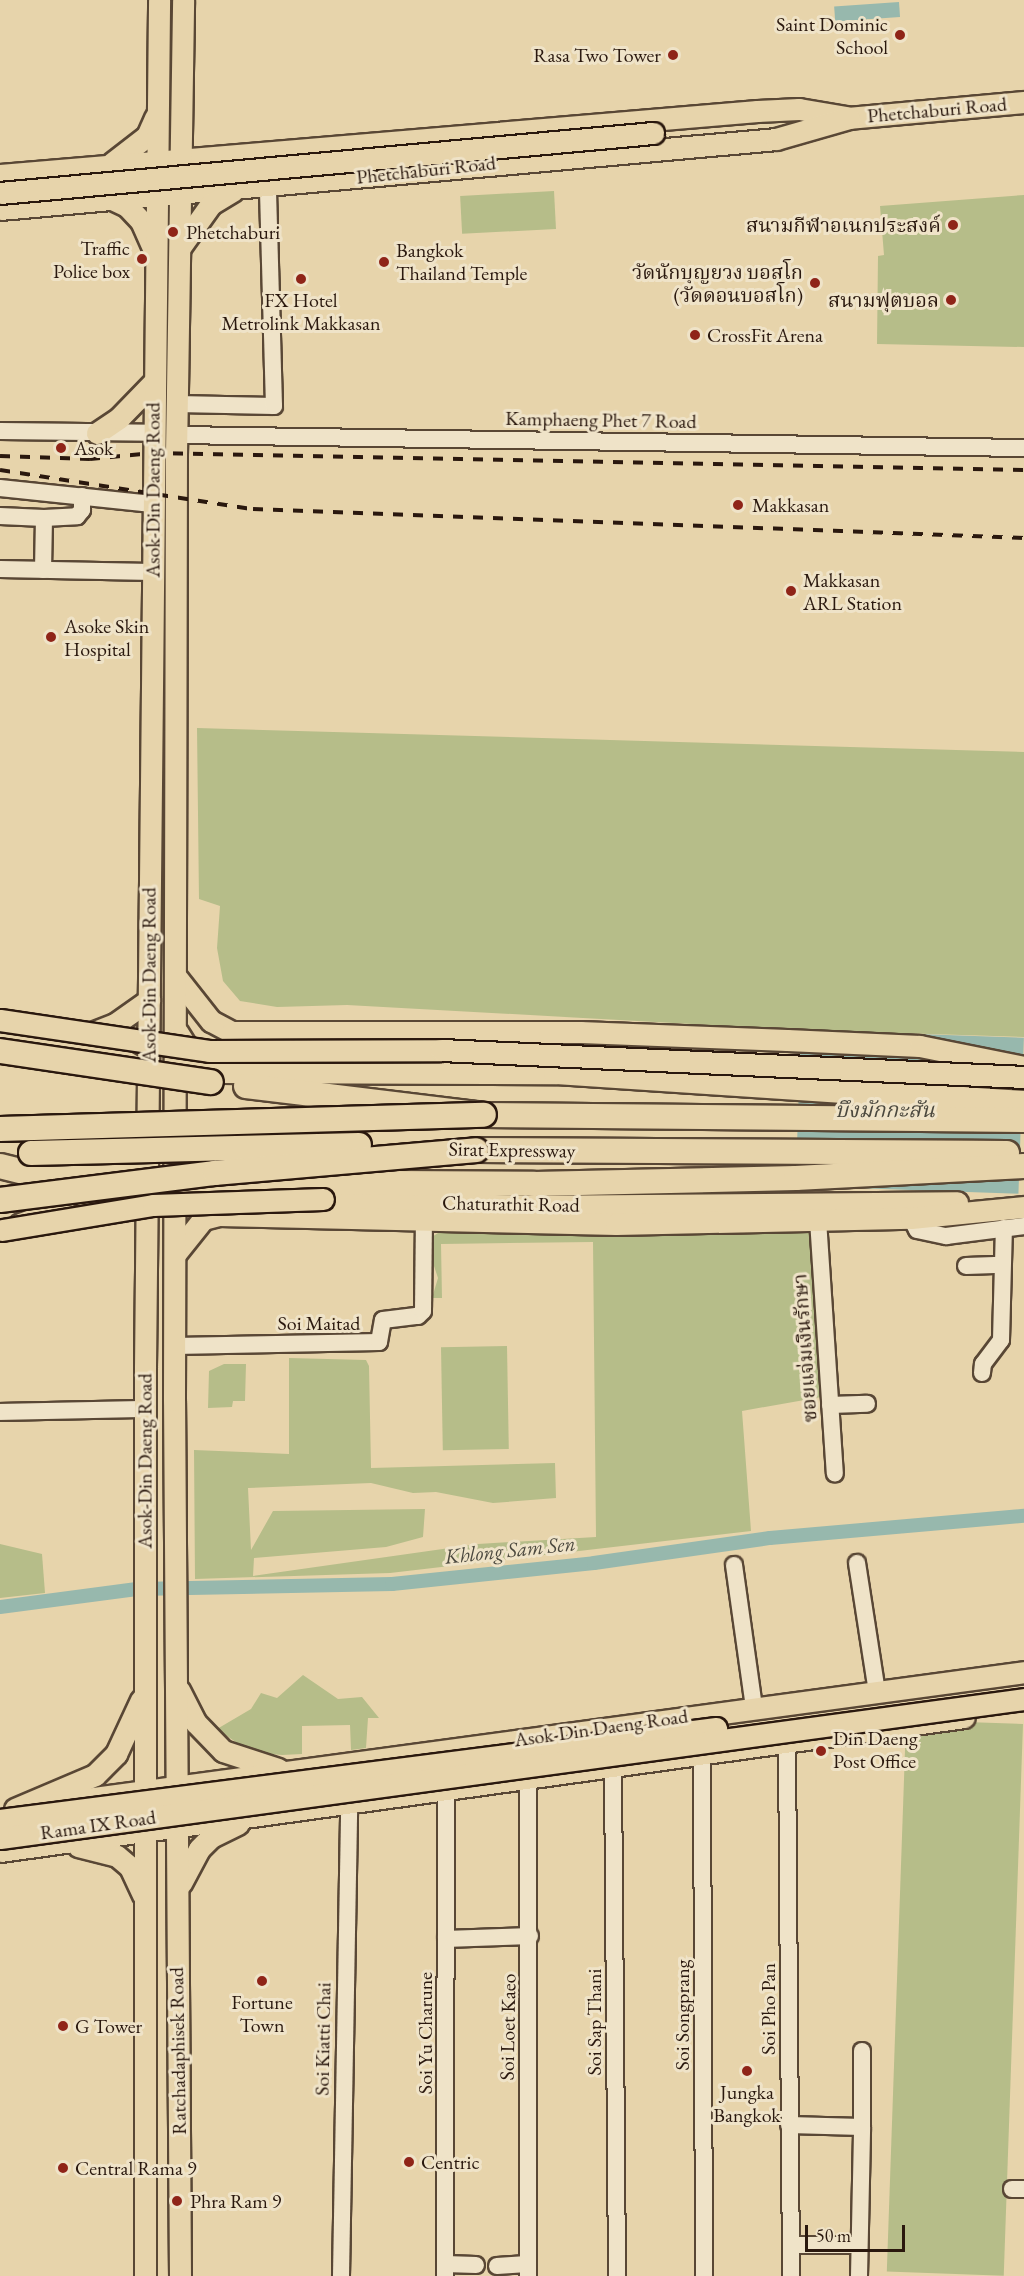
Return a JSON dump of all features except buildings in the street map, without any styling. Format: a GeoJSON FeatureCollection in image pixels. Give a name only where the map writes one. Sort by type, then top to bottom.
{"type":"FeatureCollection","features":[{"type":"Feature","properties":{"kind":"highway"},"geometry":{"type":"LineString","coordinates":[[177,1034],[194,1061],[219,1071],[556,1072],[1024,1103]]}},
{"type":"Feature","properties":{"kind":"highway"},"geometry":{"type":"LineString","coordinates":[[0,1051],[177,1077],[484,1115]]}},
{"type":"Feature","properties":{"kind":"highway","name":"Sirat Expressway"},"geometry":{"type":"LineString","coordinates":[[0,1129],[484,1115],[1024,1120]]}},
{"type":"Feature","properties":{"kind":"highway","name":"Sirat Expressway"},"geometry":{"type":"LineString","coordinates":[[0,1156],[82,1149],[289,1144],[476,1150],[1024,1153]]}},
{"type":"Feature","properties":{"kind":"highway"},"geometry":{"type":"LineString","coordinates":[[0,1200],[226,1172],[476,1150]]}},
{"type":"Feature","properties":{"kind":"highway"},"geometry":{"type":"LineString","coordinates":[[0,1166],[28,1173],[90,1167]]}},
{"type":"Feature","properties":{"kind":"highway"},"geometry":{"type":"LineString","coordinates":[[176,1198],[189,1187],[205,1182],[534,1184],[796,1178],[1024,1166]]}},
{"type":"Feature","properties":{"kind":"main road","name":"Asok-Din Daeng Road"},"geometry":{"type":"LineString","coordinates":[[158,10],[145,1409],[145,1830],[1024,1709]]}},
{"type":"Feature","properties":{"kind":"main road","name":"Asok-Din Daeng Road"},"geometry":{"type":"LineString","coordinates":[[178,1826],[190,1797],[176,1684],[175,1535],[177,404],[183,10]]}},
{"type":"Feature","properties":{"kind":"main road","name":"Phetchaburi Road"},"geometry":{"type":"LineString","coordinates":[[3,192],[1024,102]]}},
{"type":"Feature","properties":{"kind":"main road","name":"Phetchaburi Road"},"geometry":{"type":"LineString","coordinates":[[3,192],[109,165],[767,110],[799,109],[849,118]]}},
{"type":"Feature","properties":{"kind":"main road"},"geometry":{"type":"LineString","coordinates":[[109,165],[147,136],[158,111]]}},
{"type":"Feature","properties":{"kind":"main road"},"geometry":{"type":"LineString","coordinates":[[181,116],[190,137],[202,148],[237,156]]}},
{"type":"Feature","properties":{"kind":"main road","name":"Phetchaburi Road"},"geometry":{"type":"LineString","coordinates":[[3,192],[112,199],[326,181],[776,140],[849,118]]}},
{"type":"Feature","properties":{"kind":"main road"},"geometry":{"type":"LineString","coordinates":[[326,181],[318,177],[312,160],[327,148]]}},
{"type":"Feature","properties":{"kind":"main road"},"geometry":{"type":"LineString","coordinates":[[180,249],[211,204],[238,188]]}},
{"type":"Feature","properties":{"kind":"main road"},"geometry":{"type":"LineString","coordinates":[[112,199],[127,206],[141,221],[153,244],[156,269]]}},
{"type":"Feature","properties":{"kind":"main road"},"geometry":{"type":"LineString","coordinates":[[97,433],[119,418],[154,382]]}},
{"type":"Feature","properties":{"kind":"main road"},"geometry":{"type":"LineString","coordinates":[[177,978],[211,1021],[232,1032],[580,1032],[787,1040],[920,1046],[1024,1067]]}},
{"type":"Feature","properties":{"kind":"main road"},"geometry":{"type":"LineString","coordinates":[[67,1043],[115,1024],[149,1000]]}},
{"type":"Feature","properties":{"kind":"main road"},"geometry":{"type":"LineString","coordinates":[[0,1020],[209,1051],[441,1050],[1024,1077]]}},
{"type":"Feature","properties":{"kind":"main road"},"geometry":{"type":"LineString","coordinates":[[0,1033],[106,1050],[148,1075]]}},
{"type":"Feature","properties":{"kind":"main road"},"geometry":{"type":"LineString","coordinates":[[90,1167],[128,1164],[141,1175],[147,1190]]}},
{"type":"Feature","properties":{"kind":"main road","name":"Chaturathit Road"},"geometry":{"type":"LineString","coordinates":[[0,1229],[38,1217],[65,1198],[90,1167]]}},
{"type":"Feature","properties":{"kind":"main road","name":"Chaturathit Road"},"geometry":{"type":"LineString","coordinates":[[0,1229],[153,1205],[266,1201],[523,1206],[1024,1202]]}},
{"type":"Feature","properties":{"kind":"main road"},"geometry":{"type":"LineString","coordinates":[[176,1253],[203,1219],[219,1215],[615,1224],[911,1218],[1024,1207]]}},
{"type":"Feature","properties":{"kind":"main road","name":"Asok-Din Daeng Road"},"geometry":{"type":"LineString","coordinates":[[190,1797],[282,1770],[1024,1672]]}},
{"type":"Feature","properties":{"kind":"main road"},"geometry":{"type":"LineString","coordinates":[[176,1684],[196,1723],[223,1751],[282,1770]]}},
{"type":"Feature","properties":{"kind":"main road","name":"Asok-Din Daeng Road"},"geometry":{"type":"LineString","coordinates":[[190,1797],[1024,1684]]}},
{"type":"Feature","properties":{"kind":"main road"},"geometry":{"type":"LineString","coordinates":[[5,1813],[95,1775],[116,1754],[144,1694]]}},
{"type":"Feature","properties":{"kind":"main road","name":"Asok-Din Daeng Road"},"geometry":{"type":"LineString","coordinates":[[144,1790],[190,1797],[1024,1699]]}},
{"type":"Feature","properties":{"kind":"main road"},"geometry":{"type":"LineString","coordinates":[[579,1732],[582,1771]]}},
{"type":"Feature","properties":{"kind":"main road"},"geometry":{"type":"LineString","coordinates":[[490,1743],[494,1783]]}},
{"type":"Feature","properties":{"kind":"main road","name":"Rama IX Road"},"geometry":{"type":"LineString","coordinates":[[5,1813],[144,1790]]}},
{"type":"Feature","properties":{"kind":"main road","name":"Rama IX Road"},"geometry":{"type":"LineString","coordinates":[[5,1813],[190,1797]]}},
{"type":"Feature","properties":{"kind":"main road","name":"Rama IX Road"},"geometry":{"type":"LineString","coordinates":[[0,1838],[190,1797]]}},
{"type":"Feature","properties":{"kind":"main road"},"geometry":{"type":"LineString","coordinates":[[177,1904],[190,1860],[211,1837],[229,1827],[271,1814]]}},
{"type":"Feature","properties":{"kind":"main road","name":"Ratchadaphisek Road"},"geometry":{"type":"LineString","coordinates":[[178,1826],[180,2276]]}},
{"type":"Feature","properties":{"kind":"main road","name":"Rama IX Road"},"geometry":{"type":"LineString","coordinates":[[0,1851],[62,1844],[145,1830]]}},
{"type":"Feature","properties":{"kind":"main road","name":"Ratchadaphisek Road"},"geometry":{"type":"LineString","coordinates":[[145,1830],[147,1902],[145,2276]]}},
{"type":"Feature","properties":{"kind":"main road"},"geometry":{"type":"LineString","coordinates":[[62,1844],[117,1856],[130,1867],[147,1902]]}},
{"type":"Feature","properties":{"kind":"main road"},"geometry":{"type":"LineString","coordinates":[[146,2210],[154,2202],[168,2201],[180,2209]]}},
{"type":"Feature","properties":{"kind":"street"},"geometry":{"type":"LineString","coordinates":[[177,404],[274,406],[267,185]]}},
{"type":"Feature","properties":{"kind":"street"},"geometry":{"type":"LineString","coordinates":[[0,431],[153,433]]}},
{"type":"Feature","properties":{"kind":"street","name":"Kamphaeng Phet 7 Road"},"geometry":{"type":"LineString","coordinates":[[177,435],[1024,448]]}},
{"type":"Feature","properties":{"kind":"street"},"geometry":{"type":"LineString","coordinates":[[0,488],[152,504]]}},
{"type":"Feature","properties":{"kind":"street"},"geometry":{"type":"LineString","coordinates":[[0,516],[44,518],[80,515],[82,496]]}},
{"type":"Feature","properties":{"kind":"street"},"geometry":{"type":"LineString","coordinates":[[43,570],[44,518]]}},
{"type":"Feature","properties":{"kind":"street"},"geometry":{"type":"LineString","coordinates":[[0,569],[152,572]]}},
{"type":"Feature","properties":{"kind":"street"},"geometry":{"type":"LineString","coordinates":[[911,1218],[917,1230],[946,1236],[1024,1226]]}},
{"type":"Feature","properties":{"kind":"street","name":"ซอยแจ่มเงินรักษา"},"geometry":{"type":"LineString","coordinates":[[818,1220],[835,1473]]}},
{"type":"Feature","properties":{"kind":"street","name":"Soi Maitad"},"geometry":{"type":"LineString","coordinates":[[175,1346],[379,1342],[383,1320],[418,1316],[423,1311],[424,1221]]}},
{"type":"Feature","properties":{"kind":"street"},"geometry":{"type":"LineString","coordinates":[[982,1373],[983,1364],[1001,1340],[1004,1228]]}},
{"type":"Feature","properties":{"kind":"street"},"geometry":{"type":"LineString","coordinates":[[966,1266],[1002,1265]]}},
{"type":"Feature","properties":{"kind":"street"},"geometry":{"type":"LineString","coordinates":[[830,1405],[867,1404]]}},
{"type":"Feature","properties":{"kind":"street"},"geometry":{"type":"LineString","coordinates":[[0,1412],[145,1409]]}},
{"type":"Feature","properties":{"kind":"street"},"geometry":{"type":"LineString","coordinates":[[857,1563],[877,1692]]}},
{"type":"Feature","properties":{"kind":"street"},"geometry":{"type":"LineString","coordinates":[[734,1565],[754,1707]]}},
{"type":"Feature","properties":{"kind":"street","name":"Soi Pho Pan"},"geometry":{"type":"LineString","coordinates":[[787,1743],[791,2276]]}},
{"type":"Feature","properties":{"kind":"street","name":"Soi Songprang"},"geometry":{"type":"LineString","coordinates":[[702,1755],[704,2276]]}},
{"type":"Feature","properties":{"kind":"street","name":"Soi Sap Thani"},"geometry":{"type":"LineString","coordinates":[[613,1767],[616,2276]]}},
{"type":"Feature","properties":{"kind":"street","name":"Soi Loet Kaeo"},"geometry":{"type":"LineString","coordinates":[[528,1779],[530,1935],[528,2270]]}},
{"type":"Feature","properties":{"kind":"street","name":"Soi Yu Charune"},"geometry":{"type":"LineString","coordinates":[[445,2270],[446,1790]]}},
{"type":"Feature","properties":{"kind":"street","name":"Soi Kiatti Chai"},"geometry":{"type":"LineString","coordinates":[[341,2276],[349,1803]]}},
{"type":"Feature","properties":{"kind":"street"},"geometry":{"type":"LineString","coordinates":[[446,1939],[530,1935]]}},
{"type":"Feature","properties":{"kind":"street"},"geometry":{"type":"LineString","coordinates":[[858,2276],[862,2051]]}},
{"type":"Feature","properties":{"kind":"street"},"geometry":{"type":"LineString","coordinates":[[789,2125],[862,2127]]}},
{"type":"Feature","properties":{"kind":"street"},"geometry":{"type":"LineString","coordinates":[[791,2245],[859,2245]]}},
{"type":"Feature","properties":{"kind":"street"},"geometry":{"type":"LineString","coordinates":[[445,2270],[476,2265]]}},
{"type":"Feature","properties":{"kind":"street"},"geometry":{"type":"LineString","coordinates":[[497,2266],[528,2270]]}},
{"type":"Feature","properties":{"kind":"green space"},"geometry":{"type":"Polygon","coordinates":[[[554,191],[556,229],[462,234],[460,196],[554,191]]]}},
{"type":"Feature","properties":{"kind":"green space","name":"สนามฟุตบอล"},"geometry":{"type":"Polygon","coordinates":[[[1024,195],[1024,347],[877,344],[878,256],[884,255],[880,206],[1024,195]]]}},
{"type":"Feature","properties":{"kind":"green space"},"geometry":{"type":"Polygon","coordinates":[[[197,728],[1024,752],[1024,1037],[801,1030],[347,1005],[277,1007],[240,1001],[223,981],[217,948],[220,906],[199,899],[197,728]]]}},
{"type":"Feature","properties":{"kind":"green space"},"geometry":{"type":"Polygon","coordinates":[[[812,1229],[827,1396],[742,1411],[751,1531],[390,1573],[195,1579],[194,1450],[289,1454],[289,1358],[366,1360],[369,1366],[371,1468],[555,1463],[556,1498],[493,1503],[436,1492],[413,1493],[371,1483],[248,1488],[251,1550],[273,1511],[425,1509],[423,1537],[386,1547],[254,1558],[253,1576],[478,1544],[596,1537],[593,1242],[441,1244],[442,1298],[432,1298],[438,1278],[431,1257],[432,1237],[441,1231],[593,1234],[812,1229]]]}},
{"type":"Feature","properties":{"kind":"green space"},"geometry":{"type":"Polygon","coordinates":[[[507,1346],[509,1449],[443,1450],[441,1347],[507,1346]]]}},
{"type":"Feature","properties":{"kind":"green space"},"geometry":{"type":"Polygon","coordinates":[[[224,1364],[246,1364],[245,1401],[233,1401],[232,1407],[208,1408],[209,1371],[224,1364]]]}},
{"type":"Feature","properties":{"kind":"green space"},"geometry":{"type":"Polygon","coordinates":[[[0,1544],[42,1554],[45,1593],[0,1598],[0,1544]]]}},
{"type":"Feature","properties":{"kind":"green space"},"geometry":{"type":"Polygon","coordinates":[[[303,1675],[338,1699],[362,1697],[379,1718],[368,1718],[366,1748],[351,1750],[350,1725],[302,1726],[302,1754],[282,1755],[250,1752],[217,1729],[251,1709],[261,1693],[277,1698],[303,1675]]]}},
{"type":"Feature","properties":{"kind":"green space"},"geometry":{"type":"Polygon","coordinates":[[[906,1720],[1023,1724],[1004,2276],[887,2272],[906,1720]]]}},
{"type":"Feature","properties":{"kind":"water"},"geometry":{"type":"Polygon","coordinates":[[[899,2],[900,17],[835,21],[834,7],[899,2]]]}},
{"type":"Feature","properties":{"kind":"water","name":"บึงมักกะสัน"},"geometry":{"type":"Polygon","coordinates":[[[801,1030],[1024,1038],[1018,1194],[796,1186],[801,1030]]]}},
{"type":"Feature","properties":{"kind":"waterway","name":"Khlong Sam Sen"},"geometry":{"type":"LineString","coordinates":[[0,1607],[137,1589],[392,1584],[594,1563],[770,1538],[1024,1516]]}},
{"type":"Feature","properties":{"kind":"railway"},"geometry":{"type":"LineString","coordinates":[[0,456],[90,459],[153,453],[1024,470]]}},
{"type":"Feature","properties":{"kind":"railway"},"geometry":{"type":"LineString","coordinates":[[0,470],[253,509],[1024,538]]}},
{"type":"Feature","properties":{"kind":"place","name":"Saint Dominic School"},"geometry":{"type":"Point","coordinates":[900,35]}},
{"type":"Feature","properties":{"kind":"place","name":"Rasa Two Tower"},"geometry":{"type":"Point","coordinates":[673,55]}},
{"type":"Feature","properties":{"kind":"place","name":"สนามกีฬาอเนกประสงค์"},"geometry":{"type":"Point","coordinates":[953,225]}},
{"type":"Feature","properties":{"kind":"place","name":"Phetchaburi"},"geometry":{"type":"Point","coordinates":[173,232]}},
{"type":"Feature","properties":{"kind":"place","name":"Traffic Police box"},"geometry":{"type":"Point","coordinates":[142,259]}},
{"type":"Feature","properties":{"kind":"place","name":"Bangkok Thailand Temple"},"geometry":{"type":"Point","coordinates":[384,262]}},
{"type":"Feature","properties":{"kind":"place","name":"FX Hotel Metrolink Makkasan"},"geometry":{"type":"Point","coordinates":[301,279]}},
{"type":"Feature","properties":{"kind":"place","name":"วัดนักบุญยวง บอสโก (วัดดอนบอสโก)"},"geometry":{"type":"Point","coordinates":[815,283]}},
{"type":"Feature","properties":{"kind":"place","name":"สนามฟุตบอล"},"geometry":{"type":"Point","coordinates":[951,300]}},
{"type":"Feature","properties":{"kind":"place","name":"CrossFit Arena"},"geometry":{"type":"Point","coordinates":[695,335]}},
{"type":"Feature","properties":{"kind":"place","name":"Asok"},"geometry":{"type":"Point","coordinates":[61,448]}},
{"type":"Feature","properties":{"kind":"place","name":"Makkasan"},"geometry":{"type":"Point","coordinates":[738,505]}},
{"type":"Feature","properties":{"kind":"place","name":"Makkasan ARL Station"},"geometry":{"type":"Point","coordinates":[791,591]}},
{"type":"Feature","properties":{"kind":"place","name":"Asoke Skin Hospital"},"geometry":{"type":"Point","coordinates":[51,637]}},
{"type":"Feature","properties":{"kind":"place","name":"Din Daeng Post Office"},"geometry":{"type":"Point","coordinates":[821,1751]}},
{"type":"Feature","properties":{"kind":"place","name":"Fortune Town"},"geometry":{"type":"Point","coordinates":[262,1981]}},
{"type":"Feature","properties":{"kind":"place","name":"G Tower"},"geometry":{"type":"Point","coordinates":[63,2026]}},
{"type":"Feature","properties":{"kind":"place","name":"Jungka Bangkok"},"geometry":{"type":"Point","coordinates":[747,2071]}},
{"type":"Feature","properties":{"kind":"place","name":"Centric"},"geometry":{"type":"Point","coordinates":[409,2162]}},
{"type":"Feature","properties":{"kind":"place","name":"Central Rama 9"},"geometry":{"type":"Point","coordinates":[63,2168]}},
{"type":"Feature","properties":{"kind":"place","name":"Phra Ram 9"},"geometry":{"type":"Point","coordinates":[177,2201]}}]}
